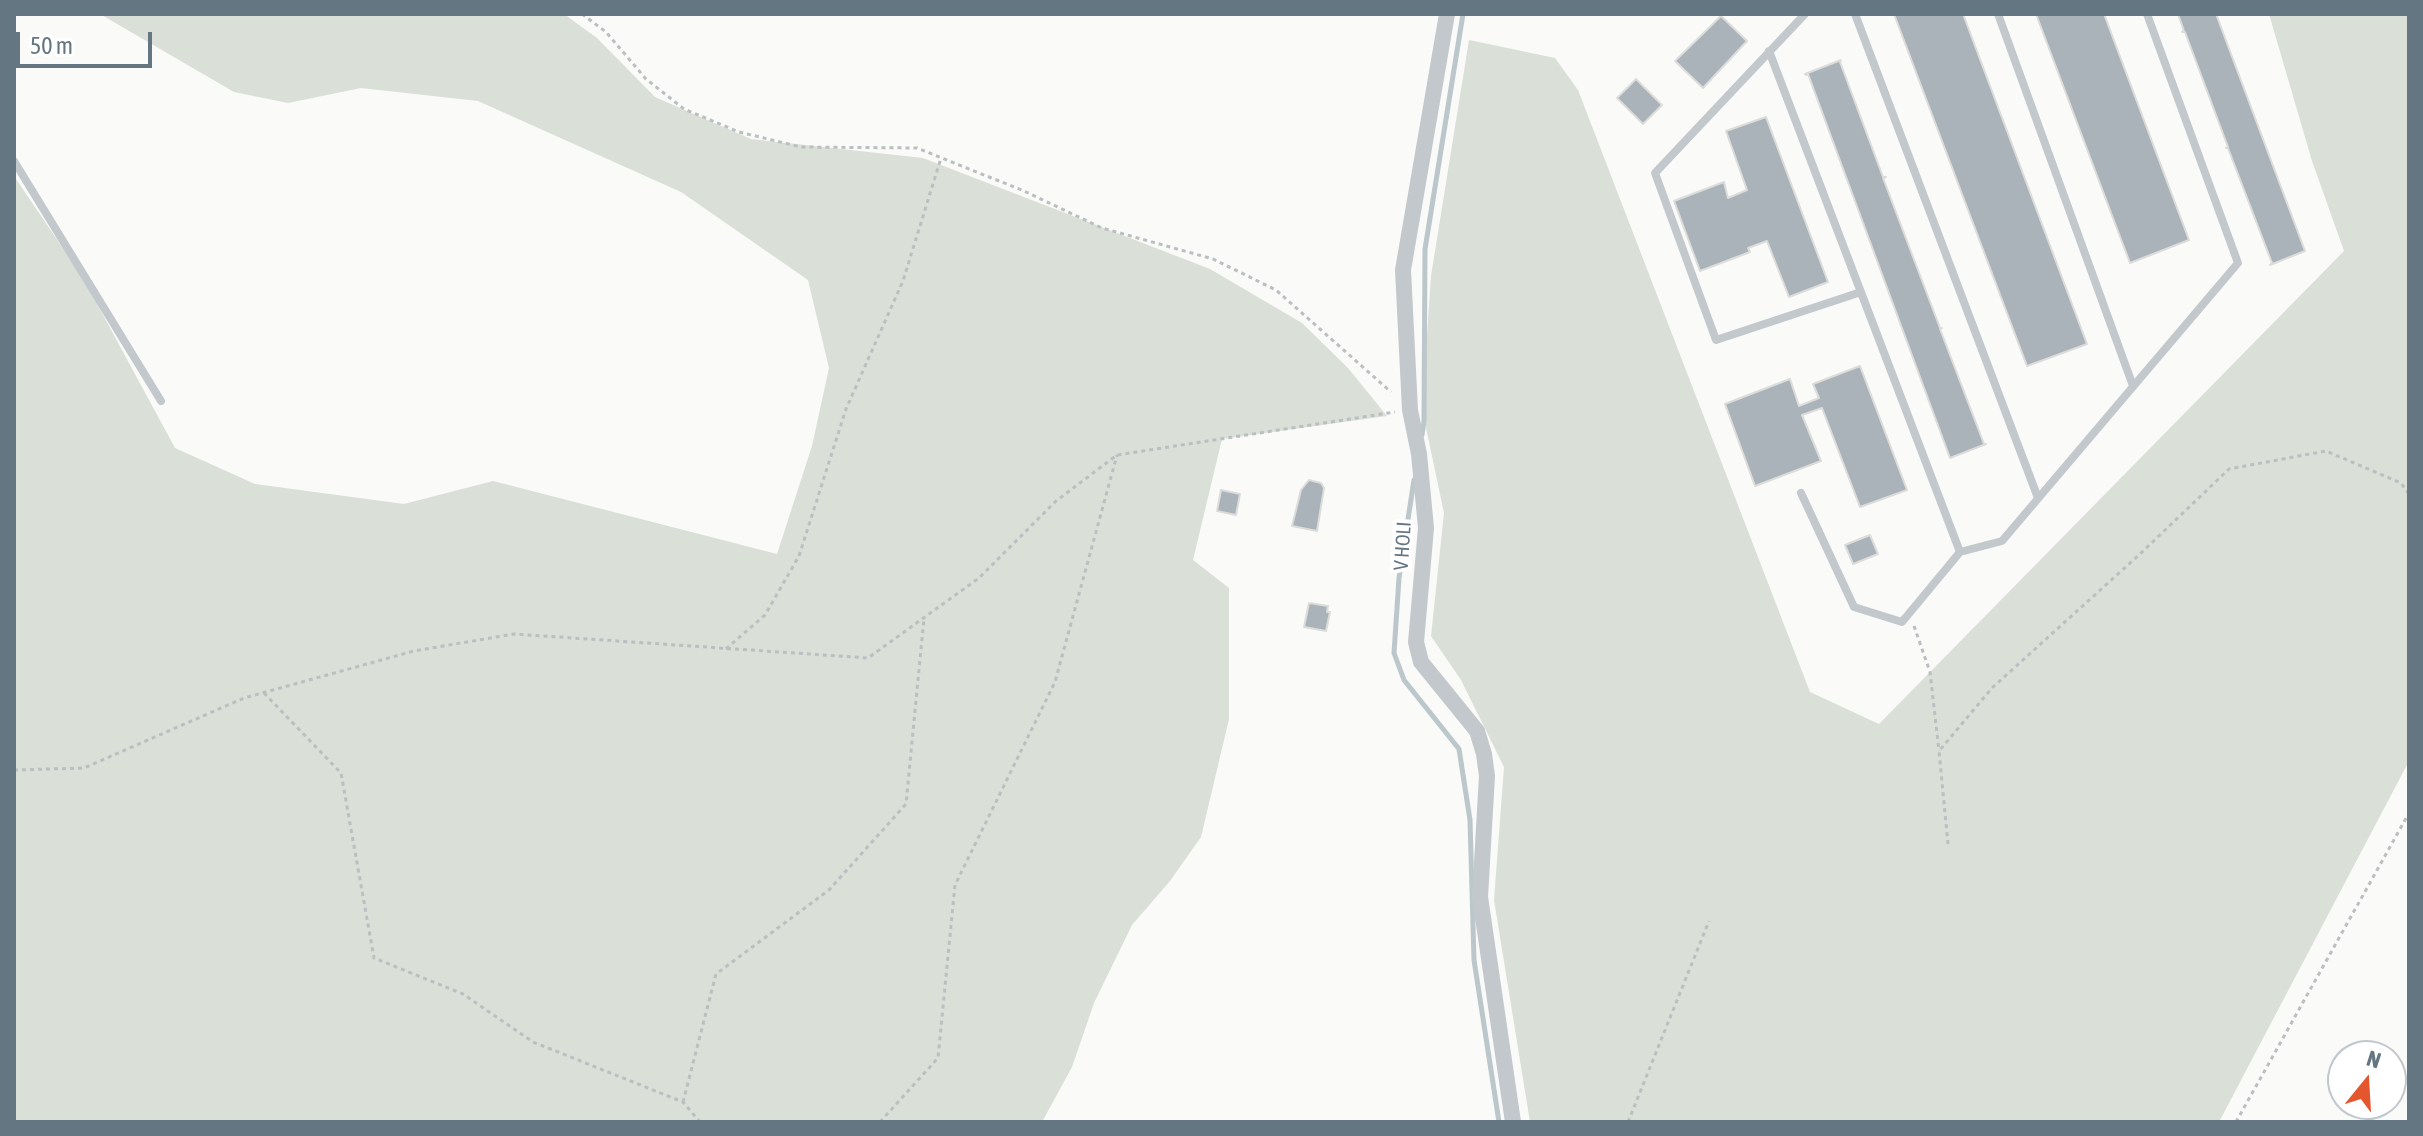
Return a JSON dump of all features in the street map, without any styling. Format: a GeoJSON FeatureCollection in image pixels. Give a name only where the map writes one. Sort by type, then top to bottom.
{"type":"FeatureCollection","features":[{"type":"Feature","properties":{"kind":"street","name":"V HOLI"},"geometry":{"type":"LineString","coordinates":[[1447,14],[1403,270],[1410,410],[1419,454],[1426,528],[1416,642],[1421,662],[1477,731],[1484,754],[1487,776],[1480,897],[1513,1122]]}},
{"type":"Feature","properties":{"kind":"lane"},"geometry":{"type":"LineString","coordinates":[[1805,14],[1655,173],[1716,340],[1861,292]]}},
{"type":"Feature","properties":{"kind":"lane"},"geometry":{"type":"LineString","coordinates":[[1855,14],[2038,498]]}},
{"type":"Feature","properties":{"kind":"lane"},"geometry":{"type":"LineString","coordinates":[[1998,14],[2133,386]]}},
{"type":"Feature","properties":{"kind":"lane"},"geometry":{"type":"LineString","coordinates":[[1801,493],[1854,607],[1902,622],[1960,552],[2002,541],[2238,263],[2147,14]]}},
{"type":"Feature","properties":{"kind":"lane"},"geometry":{"type":"LineString","coordinates":[[1769,51],[1960,552]]}},
{"type":"Feature","properties":{"kind":"lane"},"geometry":{"type":"LineString","coordinates":[[14,161],[161,401]]}},
{"type":"Feature","properties":{"kind":"path"},"geometry":{"type":"LineString","coordinates":[[582,14],[606,32],[646,79],[684,109],[739,132],[801,147],[917,148],[1024,191],[1102,228],[1213,259],[1276,290],[1410,410]]}},
{"type":"Feature","properties":{"kind":"path"},"geometry":{"type":"LineString","coordinates":[[726,649],[765,615],[799,556],[846,409],[903,281],[941,158]]}},
{"type":"Feature","properties":{"kind":"path"},"geometry":{"type":"LineString","coordinates":[[14,770],[84,768],[244,698],[414,651],[514,634],[868,658],[979,578],[1056,501],[1117,455],[1410,410]]}},
{"type":"Feature","properties":{"kind":"path"},"geometry":{"type":"LineString","coordinates":[[1939,751],[1992,688],[2229,469],[2326,451],[2401,483],[2409,494]]}},
{"type":"Feature","properties":{"kind":"path"},"geometry":{"type":"LineString","coordinates":[[880,1122],[938,1058],[955,885],[1055,682],[1117,455]]}},
{"type":"Feature","properties":{"kind":"path"},"geometry":{"type":"LineString","coordinates":[[1909,614],[1930,672],[1948,844]]}},
{"type":"Feature","properties":{"kind":"path"},"geometry":{"type":"LineString","coordinates":[[683,1102],[716,974],[829,890],[906,804],[924,618]]}},
{"type":"Feature","properties":{"kind":"path"},"geometry":{"type":"LineString","coordinates":[[264,693],[341,773],[374,958],[463,994],[533,1042],[683,1102],[700,1122]]}},
{"type":"Feature","properties":{"kind":"path"},"geometry":{"type":"LineString","coordinates":[[2236,1122],[2409,813]]}},
{"type":"Feature","properties":{"kind":"path"},"geometry":{"type":"LineString","coordinates":[[1628,1122],[1709,921]]}},
{"type":"Feature","properties":{"kind":"shaded area"},"geometry":{"type":"Polygon","coordinates":[[[100,14],[564,14],[597,38],[655,97],[751,139],[923,158],[1210,269],[1302,323],[1348,368],[1387,416],[1222,439],[1193,560],[1229,588],[1229,719],[1201,837],[1170,881],[1132,925],[1094,1003],[1072,1067],[1042,1122],[14,1122],[14,176],[83,278],[175,448],[255,484],[404,504],[493,481],[777,554],[812,446],[829,368],[808,280],[681,192],[478,101],[361,88],[288,103],[234,92],[100,14]]]}},
{"type":"Feature","properties":{"kind":"shaded area"},"geometry":{"type":"Polygon","coordinates":[[[2269,14],[2409,14],[2409,761],[2219,1122],[1530,1122],[1494,900],[1504,767],[1461,680],[1431,636],[1444,513],[1422,409],[1431,276],[1469,40],[1555,58],[1578,90],[1810,692],[1879,724],[2344,251],[2312,161],[2269,14]]]}},
{"type":"Feature","properties":{"kind":"building"},"geometry":{"type":"Polygon","coordinates":[[[1894,14],[1963,14],[2087,344],[2027,366],[1894,14]]]}},
{"type":"Feature","properties":{"kind":"building"},"geometry":{"type":"Polygon","coordinates":[[[2036,14],[2104,14],[2189,240],[2130,263],[2036,14]]]}},
{"type":"Feature","properties":{"kind":"building"},"geometry":{"type":"Polygon","coordinates":[[[2178,14],[2216,14],[2305,251],[2270,265],[2272,263],[2226,148],[2185,32],[2182,32],[2178,14]]]}},
{"type":"Feature","properties":{"kind":"building"},"geometry":{"type":"Polygon","coordinates":[[[1721,16],[1747,41],[1703,88],[1675,61],[1721,16]]]}},
{"type":"Feature","properties":{"kind":"building"},"geometry":{"type":"Polygon","coordinates":[[[1841,60],[1940,329],[1986,444],[1950,458],[1808,74],[1805,74],[1841,60]]]}},
{"type":"Feature","properties":{"kind":"building"},"geometry":{"type":"Polygon","coordinates":[[[1636,79],[1662,105],[1643,124],[1617,98],[1636,79]]]}},
{"type":"Feature","properties":{"kind":"building"},"geometry":{"type":"Polygon","coordinates":[[[1766,117],[1828,282],[1789,297],[1767,241],[1748,248],[1750,252],[1700,271],[1674,201],[1724,182],[1728,198],[1747,190],[1726,131],[1766,117]]]}},
{"type":"Feature","properties":{"kind":"building"},"geometry":{"type":"Polygon","coordinates":[[[1860,366],[1907,490],[1860,507],[1822,408],[1802,415],[1821,461],[1755,486],[1725,404],[1790,379],[1799,406],[1819,398],[1813,384],[1860,366]]]}},
{"type":"Feature","properties":{"kind":"building"},"geometry":{"type":"Polygon","coordinates":[[[1309,480],[1321,483],[1324,488],[1317,531],[1292,526],[1301,490],[1309,480]]]}},
{"type":"Feature","properties":{"kind":"building"},"geometry":{"type":"Polygon","coordinates":[[[1221,490],[1240,494],[1236,515],[1217,511],[1221,490]]]}},
{"type":"Feature","properties":{"kind":"building"},"geometry":{"type":"Polygon","coordinates":[[[1870,535],[1878,554],[1853,564],[1845,545],[1870,535]]]}},
{"type":"Feature","properties":{"kind":"building"},"geometry":{"type":"Polygon","coordinates":[[[1309,603],[1328,606],[1327,612],[1330,612],[1326,631],[1304,627],[1309,603]]]}},
{"type":"Feature","properties":{"kind":"waterway"},"geometry":{"type":"LineString","coordinates":[[1422,435],[1425,249],[1463,14]]}},
{"type":"Feature","properties":{"kind":"waterway"},"geometry":{"type":"LineString","coordinates":[[1414,480],[1399,578],[1394,653],[1404,680],[1459,749],[1470,820],[1474,960],[1499,1122]]}}]}
